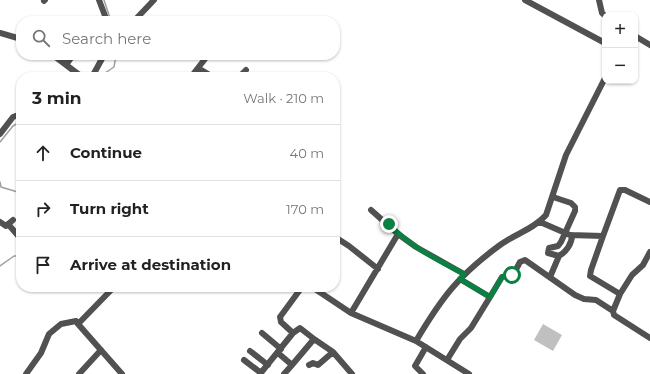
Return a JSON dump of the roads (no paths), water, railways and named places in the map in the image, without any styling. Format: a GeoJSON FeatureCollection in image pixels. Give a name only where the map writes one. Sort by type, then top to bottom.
{"type":"FeatureCollection","features":[{"type":"Feature","properties":{"kind":"street"},"geometry":{"type":"LineString","coordinates":[[99,0],[105,16]]}},
{"type":"Feature","properties":{"kind":"street"},"geometry":{"type":"LineString","coordinates":[[139,16],[154,0]]}},
{"type":"Feature","properties":{"kind":"street"},"geometry":{"type":"LineString","coordinates":[[526,0],[602,41]]}},
{"type":"Feature","properties":{"kind":"street"},"geometry":{"type":"LineString","coordinates":[[600,0],[602,13]]}},
{"type":"Feature","properties":{"kind":"street"},"geometry":{"type":"LineString","coordinates":[[0,33],[16,38]]}},
{"type":"Feature","properties":{"kind":"street"},"geometry":{"type":"LineString","coordinates":[[638,38],[650,45]]}},
{"type":"Feature","properties":{"kind":"street"},"geometry":{"type":"LineString","coordinates":[[60,60],[75,72]]}},
{"type":"Feature","properties":{"kind":"street"},"geometry":{"type":"LineString","coordinates":[[66,65],[70,60]]}},
{"type":"Feature","properties":{"kind":"street"},"geometry":{"type":"LineString","coordinates":[[95,72],[101,60]]}},
{"type":"Feature","properties":{"kind":"street"},"geometry":{"type":"LineString","coordinates":[[195,72],[204,60]]}},
{"type":"Feature","properties":{"kind":"street"},"geometry":{"type":"LineString","coordinates":[[198,68],[205,72]]}},
{"type":"Feature","properties":{"kind":"street"},"geometry":{"type":"LineString","coordinates":[[416,341],[442,299],[462,277],[513,236],[540,222],[546,215],[566,155],[602,84]]}},
{"type":"Feature","properties":{"kind":"street"},"geometry":{"type":"LineString","coordinates":[[0,134],[13,117],[16,116]]}},
{"type":"Feature","properties":{"kind":"street"},"geometry":{"type":"LineString","coordinates":[[620,294],[590,276],[590,270],[620,190],[625,190],[650,202]]}},
{"type":"Feature","properties":{"kind":"street"},"geometry":{"type":"LineString","coordinates":[[553,197],[571,203],[575,207],[569,235],[558,246],[549,248],[548,253],[559,256]]}},
{"type":"Feature","properties":{"kind":"street"},"geometry":{"type":"LineString","coordinates":[[371,210],[398,234],[490,297]]}},
{"type":"Feature","properties":{"kind":"street"},"geometry":{"type":"LineString","coordinates":[[0,222],[5,226],[11,222],[16,230]]}},
{"type":"Feature","properties":{"kind":"street"},"geometry":{"type":"LineString","coordinates":[[540,222],[569,235],[604,236]]}},
{"type":"Feature","properties":{"kind":"street"},"geometry":{"type":"LineString","coordinates":[[351,313],[398,234]]}},
{"type":"Feature","properties":{"kind":"street"},"geometry":{"type":"LineString","coordinates":[[550,276],[559,256],[566,250],[572,240],[569,235]]}},
{"type":"Feature","properties":{"kind":"street"},"geometry":{"type":"LineString","coordinates":[[340,241],[378,269]]}},
{"type":"Feature","properties":{"kind":"street"},"geometry":{"type":"LineString","coordinates":[[613,311],[620,294],[632,275],[643,265],[650,252]]}},
{"type":"Feature","properties":{"kind":"street"},"geometry":{"type":"LineString","coordinates":[[447,360],[460,339],[471,328],[502,277],[512,275],[520,262],[525,260],[550,276],[575,295],[584,299],[596,300],[613,311],[614,315],[628,325],[650,338]]}},
{"type":"Feature","properties":{"kind":"street"},"geometry":{"type":"LineString","coordinates":[[78,324],[109,292]]}},
{"type":"Feature","properties":{"kind":"street"},"geometry":{"type":"LineString","coordinates":[[293,333],[281,322],[280,317],[298,292]]}},
{"type":"Feature","properties":{"kind":"street"},"geometry":{"type":"LineString","coordinates":[[320,292],[351,313],[416,341],[469,374]]}},
{"type":"Feature","properties":{"kind":"street"},"geometry":{"type":"LineString","coordinates":[[26,374],[41,353],[49,334],[62,324],[70,321],[76,321],[122,374]]}},
{"type":"Feature","properties":{"kind":"street"},"geometry":{"type":"LineString","coordinates":[[244,360],[260,374],[293,333],[300,328],[333,352],[352,374]]}},
{"type":"Feature","properties":{"kind":"street"},"geometry":{"type":"LineString","coordinates":[[262,333],[292,364]]}},
{"type":"Feature","properties":{"kind":"street"},"geometry":{"type":"LineString","coordinates":[[284,374],[314,339]]}},
{"type":"Feature","properties":{"kind":"street"},"geometry":{"type":"LineString","coordinates":[[423,374],[415,366],[426,347]]}},
{"type":"Feature","properties":{"kind":"street"},"geometry":{"type":"LineString","coordinates":[[79,374],[101,350]]}},
{"type":"Feature","properties":{"kind":"street"},"geometry":{"type":"LineString","coordinates":[[250,351],[268,365]]}},
{"type":"Feature","properties":{"kind":"street"},"geometry":{"type":"LineString","coordinates":[[309,365],[313,363],[318,365],[333,352]]}},
{"type":"Feature","properties":{"kind":"waterway"},"geometry":{"type":"LineString","coordinates":[[104,0],[109,16]]}},
{"type":"Feature","properties":{"kind":"waterway"},"geometry":{"type":"LineString","coordinates":[[106,72],[114,67],[115,60]]}},
{"type":"Feature","properties":{"kind":"waterway"},"geometry":{"type":"LineString","coordinates":[[0,142],[16,124]]}},
{"type":"Feature","properties":{"kind":"waterway"},"geometry":{"type":"LineString","coordinates":[[0,182],[1,187],[16,192]]}},
{"type":"Feature","properties":{"kind":"waterway"},"geometry":{"type":"LineString","coordinates":[[0,266],[16,256]]}}]}
